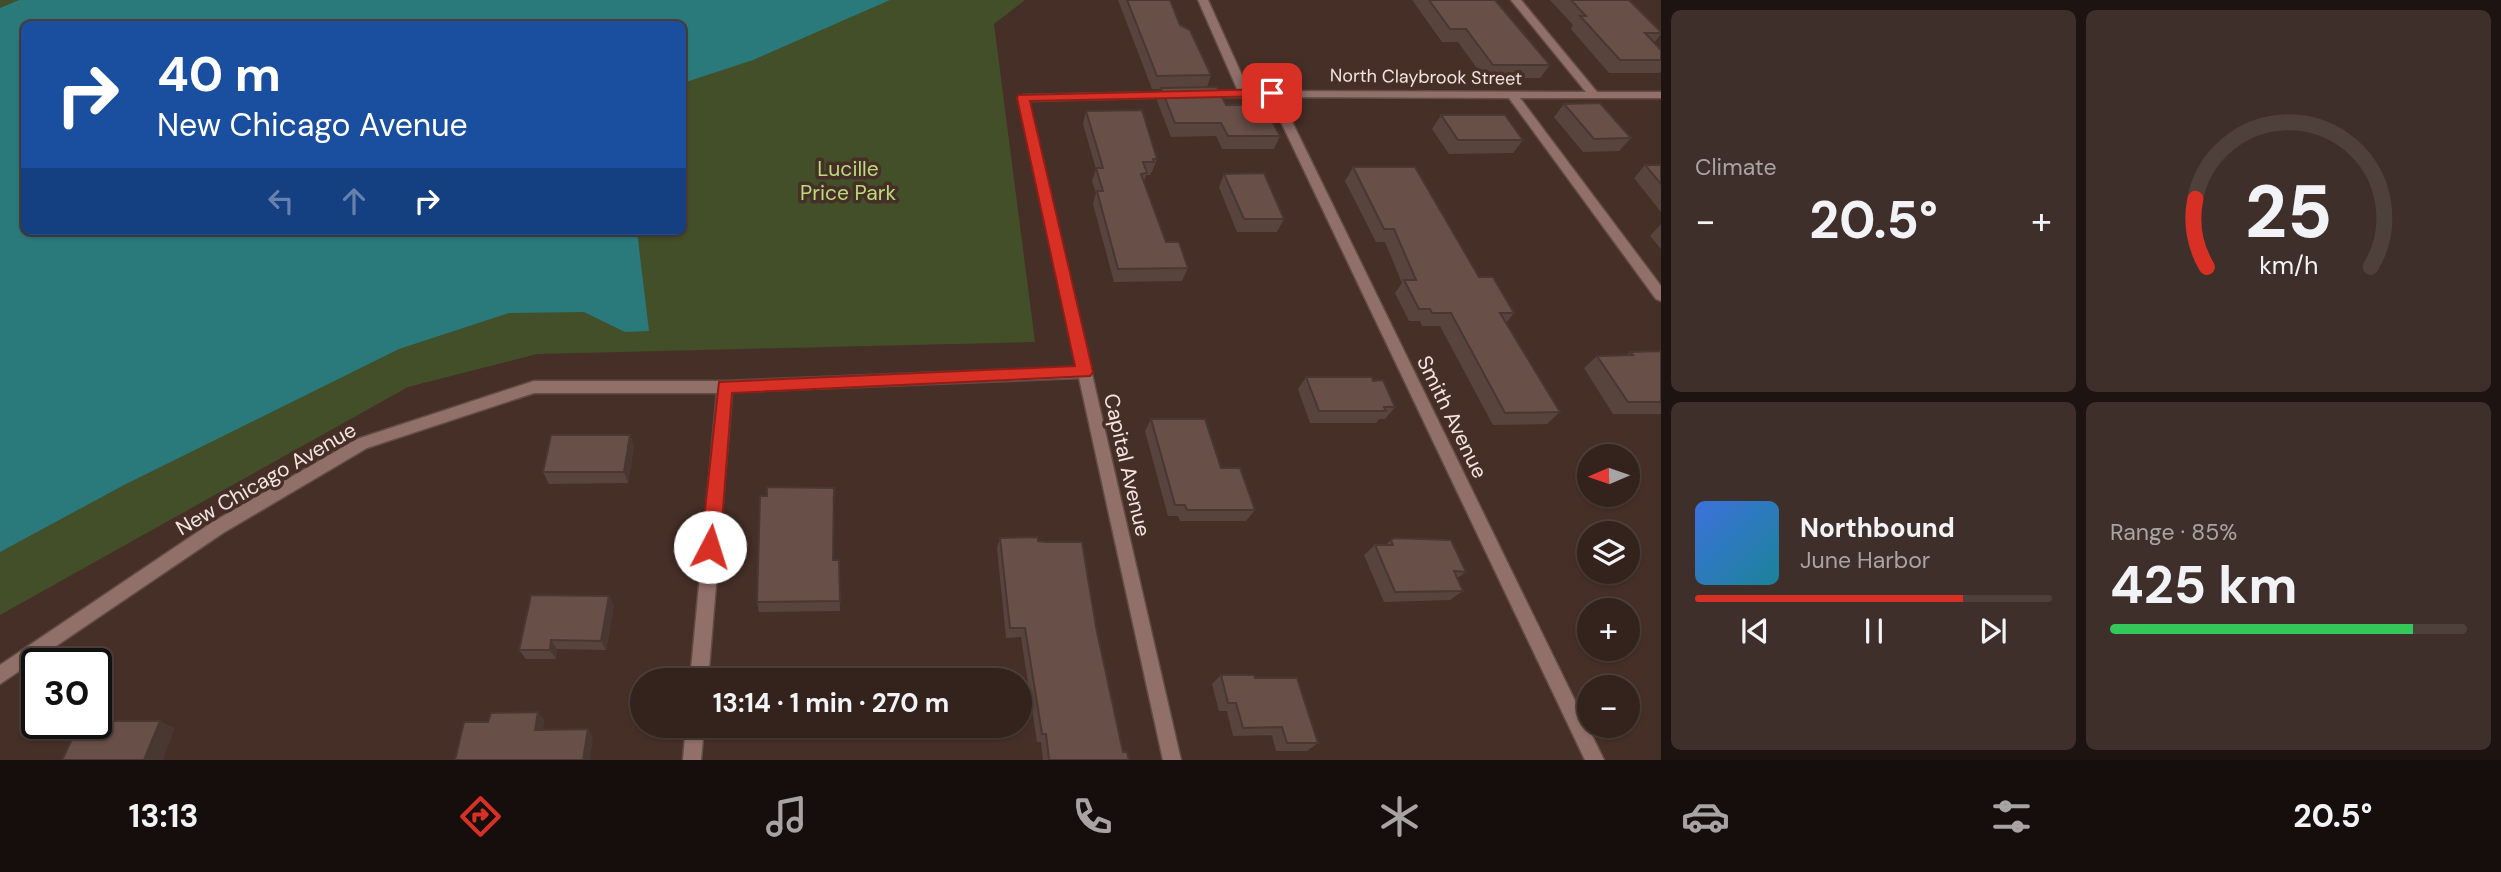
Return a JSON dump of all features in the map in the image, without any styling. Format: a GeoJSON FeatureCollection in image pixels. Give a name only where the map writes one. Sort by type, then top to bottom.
{"type":"FeatureCollection","features":[{"type":"Feature","properties":{"kind":"street"},"geometry":{"type":"LineString","coordinates":[[1203,0],[1245,94]]}},
{"type":"Feature","properties":{"kind":"street"},"geometry":{"type":"LineString","coordinates":[[1516,0],[1594,95]]}},
{"type":"Feature","properties":{"kind":"street","name":"North Claybrook Street"},"geometry":{"type":"LineString","coordinates":[[1023,98],[1272,93],[1661,95]]}},
{"type":"Feature","properties":{"kind":"street","name":"Smith Avenue"},"geometry":{"type":"LineString","coordinates":[[1272,93],[1595,760]]}},
{"type":"Feature","properties":{"kind":"street"},"geometry":{"type":"LineString","coordinates":[[1513,96],[1661,296]]}},
{"type":"Feature","properties":{"kind":"street","name":"Capital Avenue"},"geometry":{"type":"LineString","coordinates":[[1023,98],[1172,760]]}},
{"type":"Feature","properties":{"kind":"street","name":"New Chicago Avenue"},"geometry":{"type":"LineString","coordinates":[[0,674],[217,528],[362,443],[534,387],[725,387],[1085,372]]}},
{"type":"Feature","properties":{"kind":"street"},"geometry":{"type":"LineString","coordinates":[[700,668],[725,387]]}},
{"type":"Feature","properties":{"kind":"street"},"geometry":{"type":"LineString","coordinates":[[692,760],[694,738]]}},
{"type":"Feature","properties":{"kind":"green space","name":"Lucille Price Park"},"geometry":{"type":"Polygon","coordinates":[[[0,0],[1025,0],[994,24],[1035,342],[537,354],[408,387],[0,615],[0,0]]]}},
{"type":"Feature","properties":{"kind":"water"},"geometry":{"type":"Polygon","coordinates":[[[19,0],[890,0],[753,60],[686,82],[686,21],[21,21],[21,235],[637,235],[649,331],[625,332],[584,312],[509,313],[399,349],[124,485],[0,552],[0,8],[19,0]]]}},
{"type":"Feature","properties":{"kind":"building"},"geometry":{"type":"Polygon","coordinates":[[[1127,0],[1170,0],[1180,25],[1190,30],[1211,75],[1157,76],[1127,0]]]}},
{"type":"Feature","properties":{"kind":"building"},"geometry":{"type":"Polygon","coordinates":[[[1429,0],[1495,0],[1550,65],[1493,65],[1466,29],[1450,29],[1429,0]]]}},
{"type":"Feature","properties":{"kind":"building"},"geometry":{"type":"Polygon","coordinates":[[[1571,0],[1629,0],[1661,32],[1645,33],[1661,50],[1661,60],[1620,60],[1580,16],[1586,16],[1571,0]]]}},
{"type":"Feature","properties":{"kind":"building"},"geometry":{"type":"Polygon","coordinates":[[[1217,87],[1226,105],[1264,105],[1280,136],[1228,136],[1221,123],[1175,123],[1161,88],[1217,87]]]}},
{"type":"Feature","properties":{"kind":"building"},"geometry":{"type":"Polygon","coordinates":[[[1600,103],[1631,138],[1594,139],[1564,104],[1600,103]]]}},
{"type":"Feature","properties":{"kind":"building"},"geometry":{"type":"Polygon","coordinates":[[[1142,110],[1157,159],[1153,159],[1154,162],[1143,162],[1147,173],[1141,174],[1166,242],[1179,242],[1188,268],[1118,269],[1097,191],[1103,191],[1096,168],[1103,168],[1086,111],[1142,110]]]}},
{"type":"Feature","properties":{"kind":"building"},"geometry":{"type":"Polygon","coordinates":[[[1441,115],[1505,115],[1523,140],[1458,140],[1441,115]]]}},
{"type":"Feature","properties":{"kind":"building"},"geometry":{"type":"Polygon","coordinates":[[[1645,165],[1661,165],[1661,184],[1645,165]]]}},
{"type":"Feature","properties":{"kind":"building"},"geometry":{"type":"Polygon","coordinates":[[[1353,167],[1415,167],[1479,277],[1493,277],[1514,313],[1500,313],[1560,412],[1505,413],[1451,313],[1432,313],[1430,309],[1419,309],[1404,280],[1416,280],[1394,229],[1384,229],[1353,167]]]}},
{"type":"Feature","properties":{"kind":"building"},"geometry":{"type":"Polygon","coordinates":[[[1264,173],[1284,219],[1244,219],[1224,174],[1264,173]]]}},
{"type":"Feature","properties":{"kind":"building"},"geometry":{"type":"Polygon","coordinates":[[[1661,351],[1661,402],[1628,402],[1597,356],[1633,355],[1630,352],[1661,351]]]}},
{"type":"Feature","properties":{"kind":"building"},"geometry":{"type":"Polygon","coordinates":[[[1306,377],[1372,377],[1373,381],[1383,380],[1395,407],[1384,407],[1386,411],[1319,411],[1306,377]]]}},
{"type":"Feature","properties":{"kind":"building"},"geometry":{"type":"Polygon","coordinates":[[[1151,419],[1205,419],[1221,468],[1240,468],[1255,510],[1187,510],[1185,505],[1175,505],[1151,419]]]}},
{"type":"Feature","properties":{"kind":"building"},"geometry":{"type":"Polygon","coordinates":[[[551,435],[630,435],[624,472],[543,472],[551,435]]]}},
{"type":"Feature","properties":{"kind":"building"},"geometry":{"type":"Polygon","coordinates":[[[767,487],[834,488],[833,560],[839,560],[840,601],[757,602],[760,496],[767,496],[767,487]]]}},
{"type":"Feature","properties":{"kind":"building"},"geometry":{"type":"Polygon","coordinates":[[[1038,537],[1038,541],[1046,542],[1082,542],[1096,627],[1123,752],[1127,752],[1129,760],[1049,760],[1046,734],[1042,734],[1025,628],[1010,628],[1000,538],[1038,537]]]}},
{"type":"Feature","properties":{"kind":"building"},"geometry":{"type":"Polygon","coordinates":[[[1391,540],[1451,540],[1466,572],[1454,571],[1463,591],[1395,592],[1375,545],[1393,545],[1391,540]]]}},
{"type":"Feature","properties":{"kind":"building"},"geometry":{"type":"Polygon","coordinates":[[[531,595],[609,596],[601,641],[551,640],[550,650],[519,650],[531,595]]]}},
{"type":"Feature","properties":{"kind":"building"},"geometry":{"type":"Polygon","coordinates":[[[1221,675],[1297,678],[1318,743],[1287,743],[1282,727],[1243,728],[1236,703],[1228,703],[1221,675]]]}},
{"type":"Feature","properties":{"kind":"building"},"geometry":{"type":"Polygon","coordinates":[[[538,712],[535,730],[588,729],[583,760],[455,760],[464,722],[488,722],[491,713],[538,712]]]}},
{"type":"Feature","properties":{"kind":"building"},"geometry":{"type":"Polygon","coordinates":[[[112,721],[160,721],[144,760],[62,760],[72,739],[112,739],[112,721]]]}},
{"type":"Feature","properties":{"kind":"route"},"geometry":{"type":"LineString","coordinates":[[710,547],[725,387],[1085,372],[1023,98],[1272,93]]}}]}
